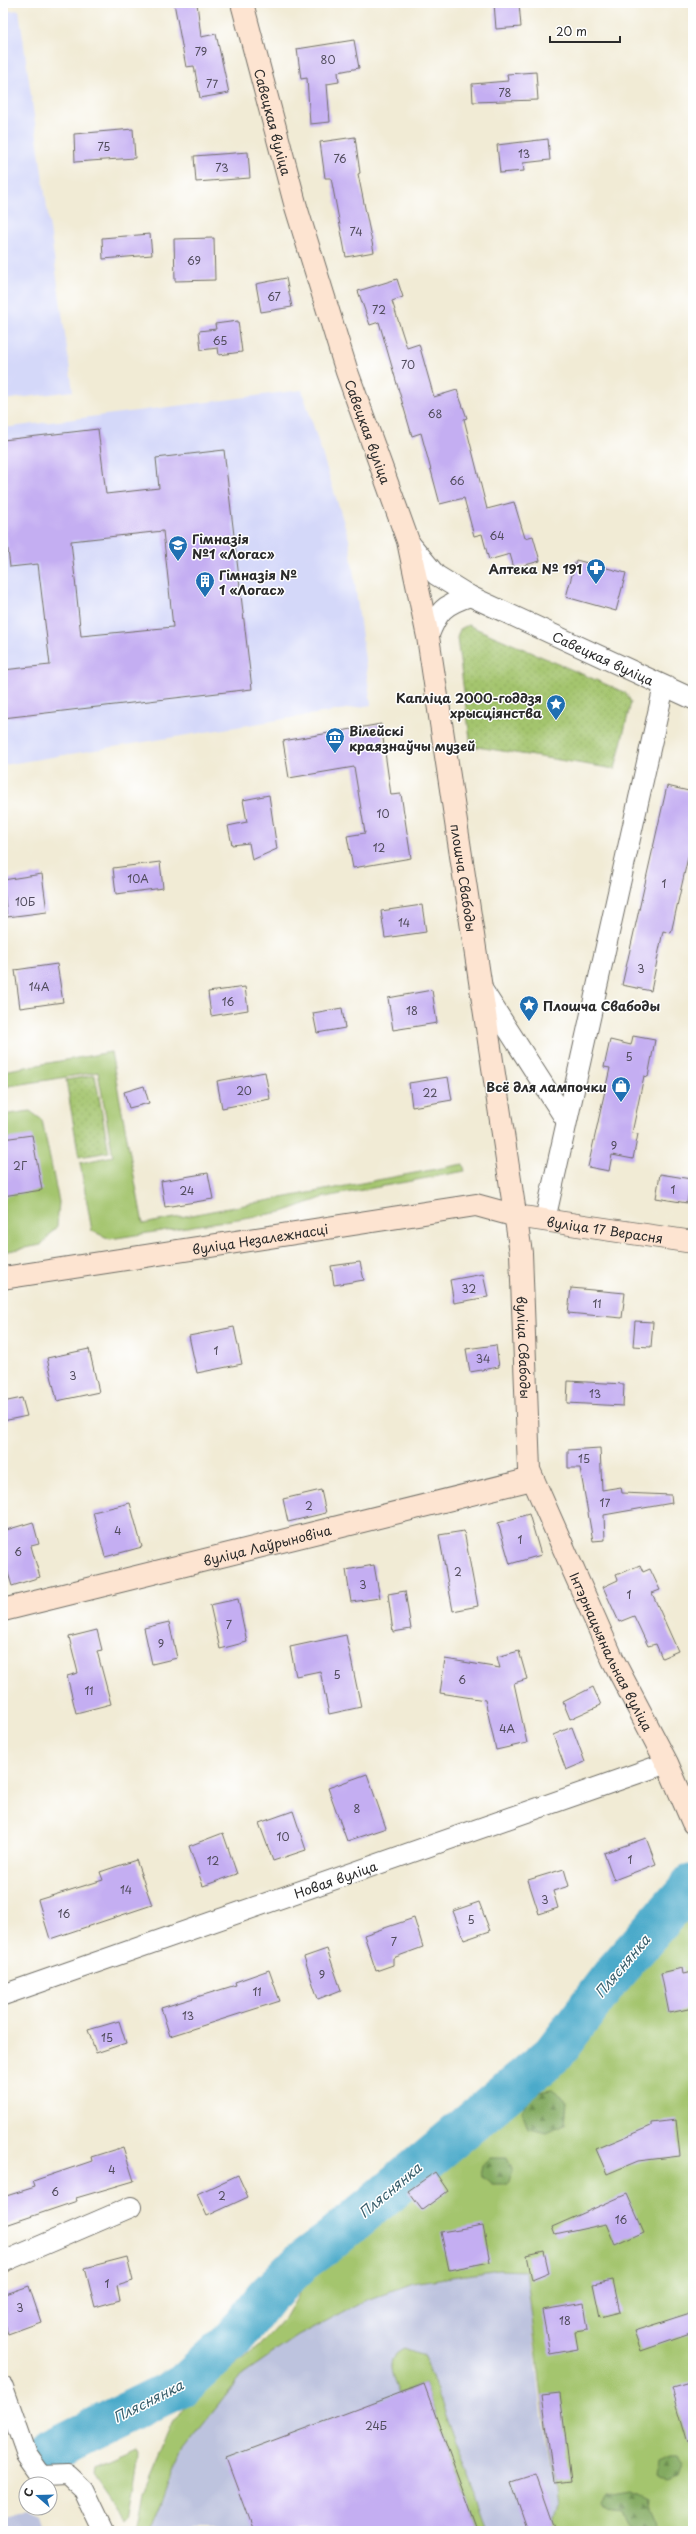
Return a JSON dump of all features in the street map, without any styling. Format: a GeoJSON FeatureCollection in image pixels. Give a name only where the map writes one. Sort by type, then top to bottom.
{"type":"FeatureCollection","features":[{"type":"Feature","properties":{"kind":"main road","name":"Савецкая вуліца"},"geometry":{"type":"LineString","coordinates":[[242,3],[298,215],[347,372],[408,542]]}},
{"type":"Feature","properties":{"kind":"main road","name":"плошча Свабоды"},"geometry":{"type":"LineString","coordinates":[[408,542],[428,637],[516,1216]]}},
{"type":"Feature","properties":{"kind":"main road","name":"вуліца Незалежнасці"},"geometry":{"type":"LineString","coordinates":[[3,1278],[476,1205],[516,1216]]}},
{"type":"Feature","properties":{"kind":"main road","name":"вуліца 17 Верасня"},"geometry":{"type":"LineString","coordinates":[[516,1216],[693,1242]]}},
{"type":"Feature","properties":{"kind":"main road","name":"вуліца Свабоды"},"geometry":{"type":"LineString","coordinates":[[516,1216],[522,1257],[528,1460],[532,1479]]}},
{"type":"Feature","properties":{"kind":"main road","name":"вуліца Лаўрыновіча"},"geometry":{"type":"LineString","coordinates":[[3,1610],[532,1479]]}},
{"type":"Feature","properties":{"kind":"main road","name":"Інтэрнацыянальная вуліца"},"geometry":{"type":"LineString","coordinates":[[532,1479],[613,1660],[667,1763],[693,1823]]}},
{"type":"Feature","properties":{"kind":"street","name":"Савецкая вуліца"},"geometry":{"type":"LineString","coordinates":[[408,542],[436,575],[470,596],[693,699]]}},
{"type":"Feature","properties":{"kind":"street"},"geometry":{"type":"LineString","coordinates":[[428,637],[442,609],[453,602],[470,596]]}},
{"type":"Feature","properties":{"kind":"street"},"geometry":{"type":"LineString","coordinates":[[545,1220],[566,1120],[664,686]]}},
{"type":"Feature","properties":{"kind":"street"},"geometry":{"type":"LineString","coordinates":[[482,989],[566,1120]]}},
{"type":"Feature","properties":{"kind":"street","name":"Новая вуліца"},"geometry":{"type":"LineString","coordinates":[[3,1995],[667,1763]]}},
{"type":"Feature","properties":{"kind":"street"},"geometry":{"type":"LineString","coordinates":[[3,2262],[131,2207]]}},
{"type":"Feature","properties":{"kind":"street"},"geometry":{"type":"LineString","coordinates":[[3,2387],[27,2455],[42,2476],[68,2475],[83,2489],[103,2531]]}},
{"type":"Feature","properties":{"kind":"shaded area"},"geometry":{"type":"Polygon","coordinates":[[[19,10],[73,391],[3,400],[3,12],[19,10]]]}},
{"type":"Feature","properties":{"kind":"shaded area","name":"Гімназія №1 «Логас»"},"geometry":{"type":"Polygon","coordinates":[[[302,390],[349,539],[371,705],[3,765],[3,428],[302,390]]]}},
{"type":"Feature","properties":{"kind":"shaded area"},"geometry":{"type":"Polygon","coordinates":[[[499,2270],[526,2270],[542,2415],[556,2506],[546,2531],[150,2531],[183,2450],[243,2374],[298,2336],[364,2301],[412,2283],[499,2270]]]}},
{"type":"Feature","properties":{"kind":"shaded area"},"geometry":{"type":"Polygon","coordinates":[[[18,2511],[18,2516],[39,2516],[44,2531],[3,2531],[3,2515],[18,2511]]]}},
{"type":"Feature","properties":{"kind":"green space"},"geometry":{"type":"Polygon","coordinates":[[[468,625],[626,693],[631,702],[615,769],[471,746],[457,638],[460,629],[468,625]]]}},
{"type":"Feature","properties":{"kind":"green space"},"geometry":{"type":"Polygon","coordinates":[[[111,1052],[143,1224],[463,1164],[465,1171],[325,1197],[282,1212],[110,1239],[92,1231],[80,1163],[113,1156],[98,1072],[3,1087],[3,1071],[111,1052]]]}},
{"type":"Feature","properties":{"kind":"green space"},"geometry":{"type":"Polygon","coordinates":[[[95,1075],[109,1152],[79,1157],[66,1080],[95,1075]]]}},
{"type":"Feature","properties":{"kind":"green space"},"geometry":{"type":"Polygon","coordinates":[[[30,1111],[42,1120],[59,1202],[57,1226],[41,1245],[3,1252],[3,1115],[30,1111]]]}},
{"type":"Feature","properties":{"kind":"green space"},"geometry":{"type":"Polygon","coordinates":[[[693,1884],[693,2531],[546,2531],[556,2506],[526,2271],[499,2270],[412,2283],[364,2301],[298,2336],[243,2374],[183,2450],[150,2531],[137,2531],[144,2492],[173,2423],[187,2404],[258,2347],[285,2318],[314,2269],[338,2244],[335,2237],[553,2054],[615,1972],[693,1884]]]}},
{"type":"Feature","properties":{"kind":"green space"},"geometry":{"type":"Polygon","coordinates":[[[552,2090],[567,2101],[565,2124],[547,2132],[528,2128],[522,2111],[531,2093],[552,2090]]]}},
{"type":"Feature","properties":{"kind":"green space"},"geometry":{"type":"Polygon","coordinates":[[[491,2157],[507,2157],[513,2172],[508,2184],[492,2184],[481,2175],[483,2165],[491,2157]]]}},
{"type":"Feature","properties":{"kind":"green space"},"geometry":{"type":"Polygon","coordinates":[[[404,2349],[423,2356],[427,2363],[488,2531],[478,2531],[424,2384],[399,2393],[392,2374],[391,2363],[397,2353],[404,2349]]]}},
{"type":"Feature","properties":{"kind":"green space"},"geometry":{"type":"Polygon","coordinates":[[[136,2450],[139,2455],[128,2517],[125,2520],[94,2474],[95,2468],[136,2450]]]}},
{"type":"Feature","properties":{"kind":"green space"},"geometry":{"type":"Polygon","coordinates":[[[666,2457],[676,2457],[682,2465],[678,2477],[666,2481],[655,2475],[657,2461],[666,2457]]]}},
{"type":"Feature","properties":{"kind":"green space"},"geometry":{"type":"Polygon","coordinates":[[[631,2490],[648,2498],[647,2508],[657,2531],[630,2531],[621,2509],[606,2507],[602,2502],[607,2494],[631,2490]]]}},
{"type":"Feature","properties":{"kind":"building"},"geometry":{"type":"Polygon","coordinates":[[[174,3],[197,3],[201,37],[216,34],[229,93],[200,98],[194,66],[186,67],[174,3]]]}},
{"type":"Feature","properties":{"kind":"building"},"geometry":{"type":"Polygon","coordinates":[[[494,3],[519,3],[521,27],[496,29],[494,3]]]}},
{"type":"Feature","properties":{"kind":"building"},"geometry":{"type":"Polygon","coordinates":[[[354,40],[359,68],[338,72],[339,82],[327,84],[330,122],[310,124],[307,78],[301,79],[297,49],[354,40]]]}},
{"type":"Feature","properties":{"kind":"building"},"geometry":{"type":"Polygon","coordinates":[[[536,72],[538,100],[473,102],[472,84],[508,81],[507,74],[536,72]]]}},
{"type":"Feature","properties":{"kind":"building"},"geometry":{"type":"Polygon","coordinates":[[[133,129],[135,158],[75,162],[74,134],[133,129]]]}},
{"type":"Feature","properties":{"kind":"building"},"geometry":{"type":"Polygon","coordinates":[[[355,137],[360,173],[358,174],[374,252],[346,257],[331,178],[325,178],[320,142],[355,137]]]}},
{"type":"Feature","properties":{"kind":"building"},"geometry":{"type":"Polygon","coordinates":[[[548,139],[550,160],[523,163],[524,171],[500,173],[497,145],[548,139]]]}},
{"type":"Feature","properties":{"kind":"building"},"geometry":{"type":"Polygon","coordinates":[[[248,152],[250,178],[196,182],[194,156],[248,152]]]}},
{"type":"Feature","properties":{"kind":"building"},"geometry":{"type":"Polygon","coordinates":[[[150,234],[152,255],[103,259],[102,238],[150,234]]]}},
{"type":"Feature","properties":{"kind":"building"},"geometry":{"type":"Polygon","coordinates":[[[214,238],[215,280],[175,281],[174,239],[214,238]]]}},
{"type":"Feature","properties":{"kind":"building"},"geometry":{"type":"Polygon","coordinates":[[[286,278],[292,307],[261,312],[256,284],[286,278]]]}},
{"type":"Feature","properties":{"kind":"building"},"geometry":{"type":"Polygon","coordinates":[[[397,279],[403,297],[392,301],[407,348],[419,344],[434,397],[457,390],[467,418],[464,419],[487,509],[514,502],[525,538],[533,536],[540,561],[514,568],[510,554],[489,560],[482,534],[474,536],[464,498],[440,504],[421,433],[412,436],[379,322],[370,325],[358,291],[397,279]]]}},
{"type":"Feature","properties":{"kind":"building"},"geometry":{"type":"Polygon","coordinates":[[[238,321],[242,352],[219,355],[218,348],[201,350],[199,331],[216,329],[215,324],[238,321]]]}},
{"type":"Feature","properties":{"kind":"building","name":"Гімназія № 1 «Логас»"},"geometry":{"type":"Polygon","coordinates":[[[98,429],[106,494],[159,488],[156,458],[224,450],[252,689],[3,718],[3,670],[50,665],[38,564],[10,567],[3,508],[3,440],[98,429]],[[163,531],[71,541],[81,636],[173,627],[163,531]]]}},
{"type":"Feature","properties":{"kind":"building","name":"Аптека № 191"},"geometry":{"type":"Polygon","coordinates":[[[576,560],[626,573],[616,611],[566,597],[576,560]]]}},
{"type":"Feature","properties":{"kind":"building"},"geometry":{"type":"Polygon","coordinates":[[[381,724],[391,795],[401,794],[411,858],[353,868],[347,836],[365,833],[354,767],[289,778],[283,741],[381,724]]]}},
{"type":"Feature","properties":{"kind":"building"},"geometry":{"type":"Polygon","coordinates":[[[667,786],[693,792],[693,835],[671,933],[663,931],[651,991],[622,985],[667,786]]]}},
{"type":"Feature","properties":{"kind":"building"},"geometry":{"type":"Polygon","coordinates":[[[269,795],[277,849],[252,860],[249,843],[232,845],[228,826],[247,822],[243,800],[269,795]]]}},
{"type":"Feature","properties":{"kind":"building"},"geometry":{"type":"Polygon","coordinates":[[[160,862],[163,888],[116,894],[113,868],[160,862]]]}},
{"type":"Feature","properties":{"kind":"building"},"geometry":{"type":"Polygon","coordinates":[[[42,874],[47,912],[7,917],[3,880],[42,874]]]}},
{"type":"Feature","properties":{"kind":"building"},"geometry":{"type":"Polygon","coordinates":[[[422,905],[426,932],[385,938],[381,911],[422,905]]]}},
{"type":"Feature","properties":{"kind":"building"},"geometry":{"type":"Polygon","coordinates":[[[57,964],[63,1002],[20,1008],[15,970],[57,964]]]}},
{"type":"Feature","properties":{"kind":"building"},"geometry":{"type":"Polygon","coordinates":[[[245,987],[248,1010],[211,1016],[208,992],[245,987]]]}},
{"type":"Feature","properties":{"kind":"building"},"geometry":{"type":"Polygon","coordinates":[[[432,990],[437,1023],[393,1030],[388,998],[432,990]]]}},
{"type":"Feature","properties":{"kind":"building"},"geometry":{"type":"Polygon","coordinates":[[[342,1008],[345,1028],[317,1033],[313,1013],[342,1008]]]}},
{"type":"Feature","properties":{"kind":"building"},"geometry":{"type":"Polygon","coordinates":[[[633,1036],[655,1040],[648,1077],[644,1076],[632,1133],[638,1134],[633,1159],[612,1155],[609,1171],[588,1167],[610,1068],[604,1067],[610,1040],[631,1045],[633,1036]]]}},
{"type":"Feature","properties":{"kind":"building"},"geometry":{"type":"Polygon","coordinates":[[[265,1072],[270,1099],[222,1108],[217,1081],[265,1072]]]}},
{"type":"Feature","properties":{"kind":"building"},"geometry":{"type":"Polygon","coordinates":[[[448,1077],[452,1100],[412,1107],[409,1083],[448,1077]]]}},
{"type":"Feature","properties":{"kind":"building"},"geometry":{"type":"Polygon","coordinates":[[[144,1086],[149,1103],[129,1108],[124,1092],[144,1086]]]}},
{"type":"Feature","properties":{"kind":"building"},"geometry":{"type":"Polygon","coordinates":[[[32,1135],[42,1190],[3,1196],[3,1139],[32,1135]]]}},
{"type":"Feature","properties":{"kind":"building"},"geometry":{"type":"Polygon","coordinates":[[[208,1173],[213,1199],[165,1207],[161,1181],[208,1173]]]}},
{"type":"Feature","properties":{"kind":"building"},"geometry":{"type":"Polygon","coordinates":[[[660,1174],[691,1179],[687,1203],[656,1198],[660,1174]]]}},
{"type":"Feature","properties":{"kind":"building"},"geometry":{"type":"Polygon","coordinates":[[[360,1262],[364,1280],[334,1285],[331,1266],[360,1262]]]}},
{"type":"Feature","properties":{"kind":"building"},"geometry":{"type":"Polygon","coordinates":[[[483,1274],[488,1297],[454,1303],[450,1280],[483,1274]]]}},
{"type":"Feature","properties":{"kind":"building"},"geometry":{"type":"Polygon","coordinates":[[[571,1288],[625,1293],[622,1318],[568,1313],[571,1288]]]}},
{"type":"Feature","properties":{"kind":"building"},"geometry":{"type":"Polygon","coordinates":[[[635,1321],[653,1322],[651,1347],[633,1346],[635,1321]]]}},
{"type":"Feature","properties":{"kind":"building"},"geometry":{"type":"Polygon","coordinates":[[[234,1327],[242,1364],[197,1373],[189,1336],[234,1327]]]}},
{"type":"Feature","properties":{"kind":"building"},"geometry":{"type":"Polygon","coordinates":[[[496,1345],[499,1367],[470,1372],[466,1349],[496,1345]]]}},
{"type":"Feature","properties":{"kind":"building"},"geometry":{"type":"Polygon","coordinates":[[[89,1349],[99,1392],[57,1401],[47,1358],[89,1349]]]}},
{"type":"Feature","properties":{"kind":"building"},"geometry":{"type":"Polygon","coordinates":[[[568,1381],[624,1384],[623,1406],[567,1403],[568,1381]]]}},
{"type":"Feature","properties":{"kind":"building"},"geometry":{"type":"Polygon","coordinates":[[[22,1398],[27,1416],[3,1421],[3,1402],[22,1398]]]}},
{"type":"Feature","properties":{"kind":"building"},"geometry":{"type":"Polygon","coordinates":[[[600,1448],[602,1490],[621,1487],[622,1493],[671,1495],[672,1503],[604,1515],[605,1540],[593,1541],[580,1468],[568,1468],[568,1450],[600,1448]]]}},
{"type":"Feature","properties":{"kind":"building"},"geometry":{"type":"Polygon","coordinates":[[[321,1490],[326,1513],[288,1522],[283,1499],[321,1490]]]}},
{"type":"Feature","properties":{"kind":"building"},"geometry":{"type":"Polygon","coordinates":[[[130,1503],[142,1547],[105,1557],[93,1512],[130,1503]]]}},
{"type":"Feature","properties":{"kind":"building"},"geometry":{"type":"Polygon","coordinates":[[[529,1514],[541,1555],[510,1564],[498,1523],[529,1514]]]}},
{"type":"Feature","properties":{"kind":"building"},"geometry":{"type":"Polygon","coordinates":[[[33,1522],[39,1544],[31,1546],[40,1577],[12,1586],[3,1556],[3,1531],[33,1522]]]}},
{"type":"Feature","properties":{"kind":"building"},"geometry":{"type":"Polygon","coordinates":[[[464,1531],[478,1606],[453,1611],[439,1535],[464,1531]]]}},
{"type":"Feature","properties":{"kind":"building"},"geometry":{"type":"Polygon","coordinates":[[[374,1565],[380,1598],[351,1602],[346,1570],[374,1565]]]}},
{"type":"Feature","properties":{"kind":"building"},"geometry":{"type":"Polygon","coordinates":[[[640,1565],[643,1572],[650,1569],[660,1590],[652,1593],[678,1651],[662,1658],[656,1644],[648,1646],[634,1616],[619,1622],[603,1587],[618,1580],[616,1575],[640,1565]]]}},
{"type":"Feature","properties":{"kind":"building"},"geometry":{"type":"Polygon","coordinates":[[[405,1591],[411,1629],[393,1632],[388,1594],[405,1591]]]}},
{"type":"Feature","properties":{"kind":"building"},"geometry":{"type":"Polygon","coordinates":[[[238,1599],[247,1642],[220,1649],[210,1605],[238,1599]]]}},
{"type":"Feature","properties":{"kind":"building"},"geometry":{"type":"Polygon","coordinates":[[[169,1622],[177,1658],[152,1664],[144,1628],[169,1622]]]}},
{"type":"Feature","properties":{"kind":"building"},"geometry":{"type":"Polygon","coordinates":[[[97,1630],[102,1650],[97,1651],[111,1704],[76,1713],[67,1676],[78,1673],[69,1637],[97,1630]]]}},
{"type":"Feature","properties":{"kind":"building"},"geometry":{"type":"Polygon","coordinates":[[[346,1635],[361,1707],[329,1714],[320,1671],[296,1676],[290,1647],[346,1635]]]}},
{"type":"Feature","properties":{"kind":"building"},"geometry":{"type":"Polygon","coordinates":[[[519,1651],[527,1679],[514,1683],[527,1743],[496,1750],[485,1700],[440,1693],[445,1659],[500,1668],[497,1657],[519,1651]]]}},
{"type":"Feature","properties":{"kind":"building"},"geometry":{"type":"Polygon","coordinates":[[[593,1687],[601,1705],[570,1719],[563,1702],[593,1687]]]}},
{"type":"Feature","properties":{"kind":"building"},"geometry":{"type":"Polygon","coordinates":[[[572,1727],[585,1762],[566,1770],[553,1735],[572,1727]]]}},
{"type":"Feature","properties":{"kind":"building"},"geometry":{"type":"Polygon","coordinates":[[[367,1774],[386,1828],[347,1841],[328,1788],[367,1774]]]}},
{"type":"Feature","properties":{"kind":"building"},"geometry":{"type":"Polygon","coordinates":[[[293,1811],[306,1850],[273,1861],[259,1823],[293,1811]]]}},
{"type":"Feature","properties":{"kind":"building"},"geometry":{"type":"Polygon","coordinates":[[[223,1833],[237,1874],[203,1886],[189,1846],[223,1833]]]}},
{"type":"Feature","properties":{"kind":"building"},"geometry":{"type":"Polygon","coordinates":[[[646,1838],[656,1864],[614,1880],[604,1853],[646,1838]]]}},
{"type":"Feature","properties":{"kind":"building"},"geometry":{"type":"Polygon","coordinates":[[[136,1860],[152,1905],[50,1939],[38,1900],[103,1880],[100,1872],[136,1860]]]}},
{"type":"Feature","properties":{"kind":"building"},"geometry":{"type":"Polygon","coordinates":[[[564,1869],[569,1886],[553,1891],[558,1908],[539,1914],[528,1880],[564,1869]]]}},
{"type":"Feature","properties":{"kind":"building"},"geometry":{"type":"Polygon","coordinates":[[[479,1902],[490,1931],[464,1940],[453,1911],[479,1902]]]}},
{"type":"Feature","properties":{"kind":"building"},"geometry":{"type":"Polygon","coordinates":[[[414,1918],[423,1947],[393,1958],[393,1965],[376,1971],[364,1935],[414,1918]]]}},
{"type":"Feature","properties":{"kind":"building"},"geometry":{"type":"Polygon","coordinates":[[[327,1949],[341,1990],[318,1999],[304,1957],[327,1949]]]}},
{"type":"Feature","properties":{"kind":"building"},"geometry":{"type":"Polygon","coordinates":[[[682,1968],[683,1974],[693,1972],[693,2008],[669,2013],[661,1973],[682,1968]]]}},
{"type":"Feature","properties":{"kind":"building"},"geometry":{"type":"Polygon","coordinates":[[[269,1970],[280,2001],[170,2036],[161,2008],[236,1985],[235,1982],[269,1970]]]}},
{"type":"Feature","properties":{"kind":"building"},"geometry":{"type":"Polygon","coordinates":[[[119,2021],[126,2043],[96,2053],[88,2030],[119,2021]]]}},
{"type":"Feature","properties":{"kind":"building"},"geometry":{"type":"Polygon","coordinates":[[[676,2120],[680,2156],[638,2161],[607,2174],[596,2149],[651,2126],[651,2123],[676,2120]]]}},
{"type":"Feature","properties":{"kind":"building"},"geometry":{"type":"Polygon","coordinates":[[[123,2147],[134,2181],[76,2198],[77,2201],[3,2226],[3,2197],[35,2187],[33,2181],[92,2161],[91,2157],[123,2147]]]}},
{"type":"Feature","properties":{"kind":"building"},"geometry":{"type":"Polygon","coordinates":[[[435,2172],[448,2191],[422,2210],[408,2191],[435,2172]]]}},
{"type":"Feature","properties":{"kind":"building"},"geometry":{"type":"Polygon","coordinates":[[[238,2175],[248,2197],[207,2216],[197,2194],[238,2175]]]}},
{"type":"Feature","properties":{"kind":"building"},"geometry":{"type":"Polygon","coordinates":[[[627,2194],[644,2232],[615,2245],[606,2224],[555,2235],[552,2227],[627,2194]]]}},
{"type":"Feature","properties":{"kind":"building"},"geometry":{"type":"Polygon","coordinates":[[[483,2225],[490,2262],[449,2270],[441,2232],[483,2225]]]}},
{"type":"Feature","properties":{"kind":"building"},"geometry":{"type":"Polygon","coordinates":[[[544,2251],[549,2273],[532,2280],[527,2255],[544,2251]]]}},
{"type":"Feature","properties":{"kind":"building"},"geometry":{"type":"Polygon","coordinates":[[[127,2257],[133,2281],[117,2286],[120,2300],[95,2307],[85,2268],[127,2257]]]}},
{"type":"Feature","properties":{"kind":"building"},"geometry":{"type":"Polygon","coordinates":[[[613,2280],[620,2312],[600,2317],[593,2284],[613,2280]]]}},
{"type":"Feature","properties":{"kind":"building"},"geometry":{"type":"Polygon","coordinates":[[[29,2286],[41,2322],[8,2334],[3,2318],[3,2295],[29,2286]]]}},
{"type":"Feature","properties":{"kind":"building"},"geometry":{"type":"Polygon","coordinates":[[[584,2303],[588,2330],[575,2332],[578,2349],[550,2354],[542,2310],[584,2303]]]}},
{"type":"Feature","properties":{"kind":"building"},"geometry":{"type":"Polygon","coordinates":[[[693,2312],[693,2333],[641,2351],[634,2331],[693,2312]]]}},
{"type":"Feature","properties":{"kind":"building"},"geometry":{"type":"Polygon","coordinates":[[[693,2382],[693,2442],[688,2443],[672,2388],[693,2382]]]}},
{"type":"Feature","properties":{"kind":"building"},"geometry":{"type":"Polygon","coordinates":[[[424,2384],[478,2531],[253,2531],[226,2458],[424,2384]]]}},
{"type":"Feature","properties":{"kind":"building"},"geometry":{"type":"Polygon","coordinates":[[[560,2393],[571,2481],[554,2483],[542,2395],[560,2393]]]}},
{"type":"Feature","properties":{"kind":"building"},"geometry":{"type":"Polygon","coordinates":[[[536,2474],[556,2531],[528,2531],[511,2482],[536,2474]]]}},
{"type":"Feature","properties":{"kind":"waterway","name":"Пляснянка"},"geometry":{"type":"LineString","coordinates":[[51,2450],[183,2385],[233,2339],[266,2297],[300,2263],[330,2241],[553,2054],[615,1972],[693,1884]]}},
{"type":"Feature","properties":{"kind":"place","name":"Гімназія №1 «Логас»"},"geometry":{"type":"Point","coordinates":[178,562]}},
{"type":"Feature","properties":{"kind":"place","name":"Аптека № 191"},"geometry":{"type":"Point","coordinates":[596,585]}},
{"type":"Feature","properties":{"kind":"place","name":"Гімназія № 1 «Логас»"},"geometry":{"type":"Point","coordinates":[205,598]}},
{"type":"Feature","properties":{"kind":"place","name":"Капліца 2000-годдзя хрысціянства"},"geometry":{"type":"Point","coordinates":[556,721]}},
{"type":"Feature","properties":{"kind":"place","name":"Вілейскі краязнаўчы музей"},"geometry":{"type":"Point","coordinates":[335,754]}},
{"type":"Feature","properties":{"kind":"place","name":"Плошча Свабоды"},"geometry":{"type":"Point","coordinates":[529,1022]}},
{"type":"Feature","properties":{"kind":"place","name":"Всё для лампочки"},"geometry":{"type":"Point","coordinates":[621,1103]}}]}
